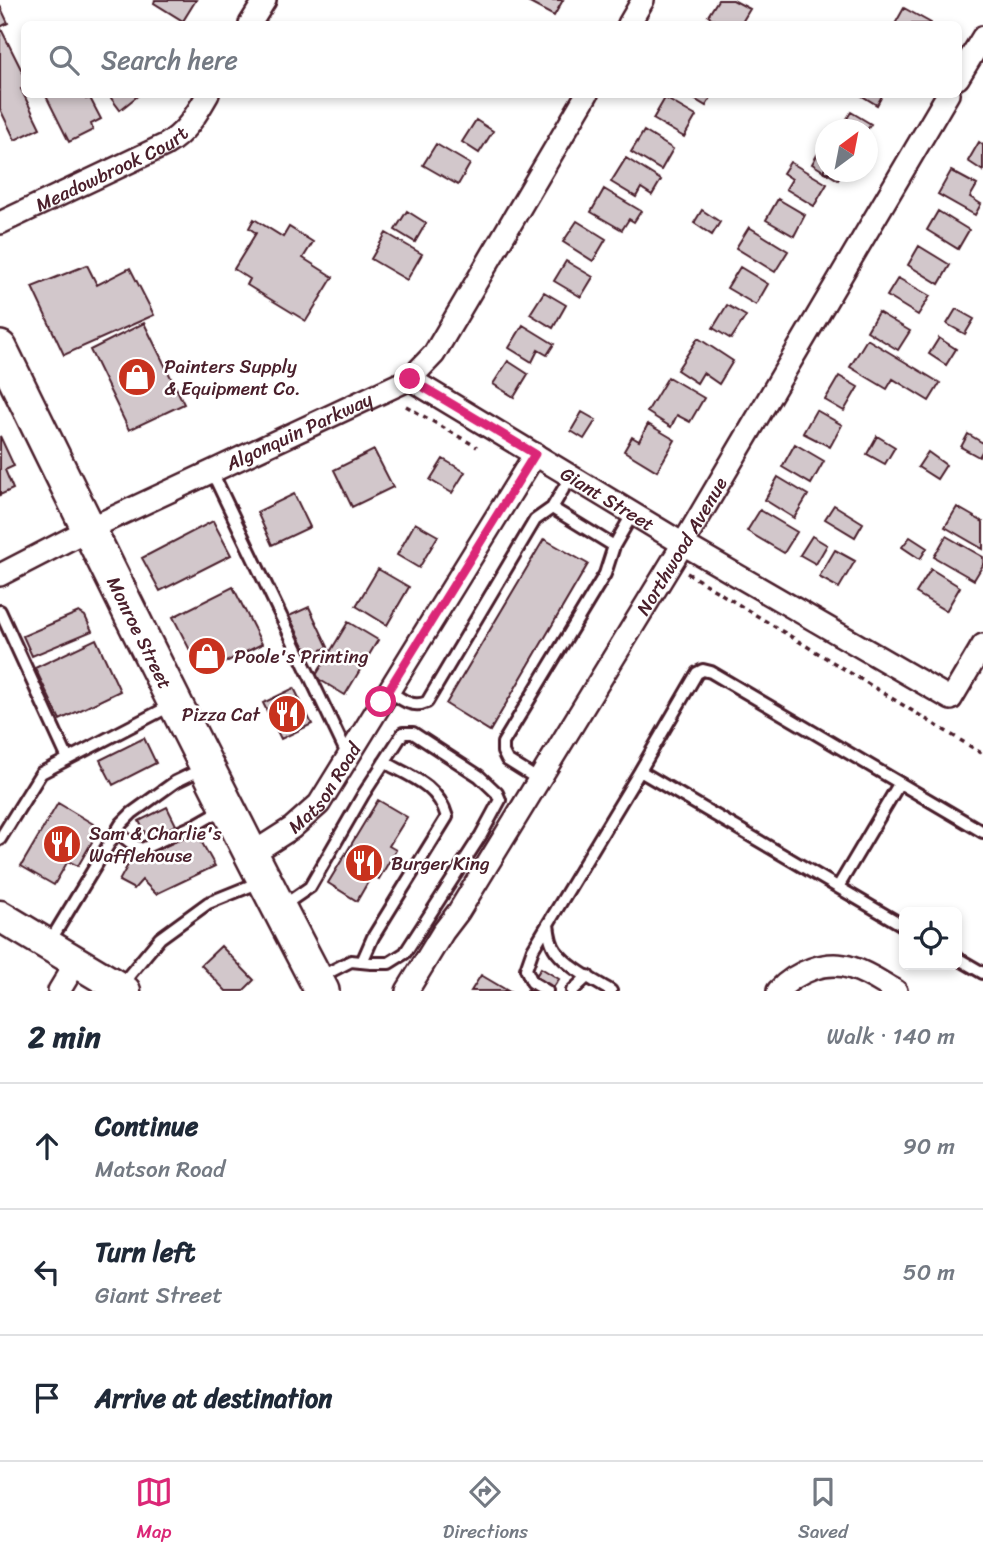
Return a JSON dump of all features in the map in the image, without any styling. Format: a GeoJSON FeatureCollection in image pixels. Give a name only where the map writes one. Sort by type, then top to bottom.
{"type":"FeatureCollection","features":[{"type":"Feature","properties":{"kind":"main road","name":"Monroe Street"},"geometry":{"type":"LineString","coordinates":[[0,348],[314,982]]}},
{"type":"Feature","properties":{"kind":"main road"},"geometry":{"type":"LineString","coordinates":[[0,916],[122,989]]}},
{"type":"Feature","properties":{"kind":"street"},"geometry":{"type":"LineString","coordinates":[[252,21],[265,0]]}},
{"type":"Feature","properties":{"kind":"street"},"geometry":{"type":"LineString","coordinates":[[631,21],[643,0]]}},
{"type":"Feature","properties":{"kind":"street"},"geometry":{"type":"LineString","coordinates":[[962,71],[983,37]]}},
{"type":"Feature","properties":{"kind":"street","name":"Meadowbrook Court"},"geometry":{"type":"LineString","coordinates":[[0,223],[178,138],[206,98]]}},
{"type":"Feature","properties":{"kind":"street","name":"Algonquin Parkway"},"geometry":{"type":"LineString","coordinates":[[0,575],[89,530],[410,379],[434,354],[585,98]]}},
{"type":"Feature","properties":{"kind":"street","name":"Northwood Avenue"},"geometry":{"type":"LineString","coordinates":[[407,991],[683,544],[946,98]]}},
{"type":"Feature","properties":{"kind":"street","name":"Giant Street"},"geometry":{"type":"LineString","coordinates":[[410,379],[683,544],[951,699],[983,645]]}},
{"type":"Feature","properties":{"kind":"street","name":"Matson Road"},"geometry":{"type":"LineString","coordinates":[[264,881],[292,828],[319,804],[535,454]]}},
{"type":"Feature","properties":{"kind":"street"},"geometry":{"type":"LineString","coordinates":[[59,991],[77,961]]}},
{"type":"Feature","properties":{"kind":"street"},"geometry":{"type":"LineString","coordinates":[[778,991],[799,974],[829,965],[855,968],[896,991]]}},
{"type":"Feature","properties":{"kind":"lane"},"geometry":{"type":"LineString","coordinates":[[212,472],[348,756]]}},
{"type":"Feature","properties":{"kind":"lane"},"geometry":{"type":"LineString","coordinates":[[388,690],[412,705],[427,702],[535,520],[552,509],[571,476]]}},
{"type":"Feature","properties":{"kind":"lane"},"geometry":{"type":"LineString","coordinates":[[552,509],[614,546]]}},
{"type":"Feature","properties":{"kind":"lane"},"geometry":{"type":"LineString","coordinates":[[539,780],[507,760],[503,743],[604,574],[614,546],[633,513]]}},
{"type":"Feature","properties":{"kind":"lane"},"geometry":{"type":"LineString","coordinates":[[0,611],[68,759]]}},
{"type":"Feature","properties":{"kind":"lane"},"geometry":{"type":"LineString","coordinates":[[547,991],[532,982],[526,969],[533,949],[697,673],[703,670],[983,832]]}},
{"type":"Feature","properties":{"kind":"lane"},"geometry":{"type":"LineString","coordinates":[[0,839],[41,773],[175,704]]}},
{"type":"Feature","properties":{"kind":"lane"},"geometry":{"type":"LineString","coordinates":[[122,989],[160,937],[208,903],[264,881],[310,887],[403,733],[413,733],[479,776],[497,793],[500,800],[481,835],[405,953],[389,962],[351,961],[314,982]]}},
{"type":"Feature","properties":{"kind":"lane"},"geometry":{"type":"LineString","coordinates":[[362,962],[373,937],[447,817],[443,804],[433,790],[384,762]]}},
{"type":"Feature","properties":{"kind":"lane"},"geometry":{"type":"LineString","coordinates":[[48,944],[121,824],[175,782],[206,766]]}},
{"type":"Feature","properties":{"kind":"lane"},"geometry":{"type":"LineString","coordinates":[[640,771],[899,923]]}},
{"type":"Feature","properties":{"kind":"lane"},"geometry":{"type":"LineString","coordinates":[[838,887],[899,784]]}},
{"type":"Feature","properties":{"kind":"lane"},"geometry":{"type":"LineString","coordinates":[[117,832],[142,849],[227,807]]}},
{"type":"Feature","properties":{"kind":"lane"},"geometry":{"type":"LineString","coordinates":[[548,924],[549,937],[555,950],[570,965],[611,991]]}},
{"type":"Feature","properties":{"kind":"lane"},"geometry":{"type":"LineString","coordinates":[[962,961],[983,973]]}},
{"type":"Feature","properties":{"kind":"lane"},"geometry":{"type":"LineString","coordinates":[[572,991],[588,976]]}},
{"type":"Feature","properties":{"kind":"path"},"geometry":{"type":"LineString","coordinates":[[406,406],[484,451]]}},
{"type":"Feature","properties":{"kind":"path"},"geometry":{"type":"LineString","coordinates":[[682,570],[983,754]]}},
{"type":"Feature","properties":{"kind":"building"},"geometry":{"type":"Polygon","coordinates":[[[155,0],[196,0],[183,21],[154,3],[155,0]]]}},
{"type":"Feature","properties":{"kind":"building"},"geometry":{"type":"Polygon","coordinates":[[[524,0],[563,0],[554,16],[524,0]]]}},
{"type":"Feature","properties":{"kind":"building"},"geometry":{"type":"Polygon","coordinates":[[[718,0],[733,0],[750,9],[743,21],[717,21],[708,16],[718,0]]]}},
{"type":"Feature","properties":{"kind":"building"},"geometry":{"type":"Polygon","coordinates":[[[0,6],[8,23],[0,27],[0,6]]]}},
{"type":"Feature","properties":{"kind":"building"},"geometry":{"type":"Polygon","coordinates":[[[904,8],[927,21],[897,21],[904,8]]]}},
{"type":"Feature","properties":{"kind":"building"},"geometry":{"type":"Polygon","coordinates":[[[0,27],[21,69],[21,98],[25,98],[40,128],[15,140],[0,109],[0,27]]]}},
{"type":"Feature","properties":{"kind":"building"},"geometry":{"type":"Polygon","coordinates":[[[47,98],[90,98],[101,119],[91,124],[93,130],[69,142],[47,98]]]}},
{"type":"Feature","properties":{"kind":"building"},"geometry":{"type":"Polygon","coordinates":[[[111,98],[135,98],[120,110],[111,98]]]}},
{"type":"Feature","properties":{"kind":"building"},"geometry":{"type":"Polygon","coordinates":[[[665,98],[696,116],[684,137],[653,119],[665,98]]]}},
{"type":"Feature","properties":{"kind":"building"},"geometry":{"type":"Polygon","coordinates":[[[693,98],[711,98],[706,106],[693,98]]]}},
{"type":"Feature","properties":{"kind":"building"},"geometry":{"type":"Polygon","coordinates":[[[866,98],[881,98],[877,105],[866,98]]]}},
{"type":"Feature","properties":{"kind":"building"},"geometry":{"type":"Polygon","coordinates":[[[851,112],[863,119],[847,119],[851,112]]]}},
{"type":"Feature","properties":{"kind":"building"},"geometry":{"type":"Polygon","coordinates":[[[476,120],[493,131],[479,153],[462,142],[476,120]]]}},
{"type":"Feature","properties":{"kind":"building"},"geometry":{"type":"Polygon","coordinates":[[[644,131],[673,149],[661,170],[631,152],[644,131]]]}},
{"type":"Feature","properties":{"kind":"building"},"geometry":{"type":"Polygon","coordinates":[[[979,142],[983,145],[983,171],[968,161],[979,142]]]}},
{"type":"Feature","properties":{"kind":"building"},"geometry":{"type":"Polygon","coordinates":[[[436,144],[470,164],[458,185],[423,165],[436,144]]]}},
{"type":"Feature","properties":{"kind":"building"},"geometry":{"type":"Polygon","coordinates":[[[626,158],[661,180],[652,195],[641,188],[636,197],[611,182],[626,158]]]}},
{"type":"Feature","properties":{"kind":"building"},"geometry":{"type":"Polygon","coordinates":[[[790,162],[815,177],[815,182],[827,184],[814,206],[786,189],[792,179],[783,173],[790,162]]]}},
{"type":"Feature","properties":{"kind":"building"},"geometry":{"type":"Polygon","coordinates":[[[951,171],[977,185],[970,197],[981,204],[975,215],[938,194],[951,171]]]}},
{"type":"Feature","properties":{"kind":"building"},"geometry":{"type":"Polygon","coordinates":[[[604,189],[641,211],[634,222],[629,219],[622,230],[591,212],[604,189]]]}},
{"type":"Feature","properties":{"kind":"building"},"geometry":{"type":"Polygon","coordinates":[[[778,199],[805,215],[794,236],[766,220],[778,199]]]}},
{"type":"Feature","properties":{"kind":"building"},"geometry":{"type":"Polygon","coordinates":[[[702,210],[720,222],[712,235],[694,223],[702,210]]]}},
{"type":"Feature","properties":{"kind":"building"},"geometry":{"type":"Polygon","coordinates":[[[407,211],[426,223],[415,242],[395,230],[407,211]]]}},
{"type":"Feature","properties":{"kind":"building"},"geometry":{"type":"Polygon","coordinates":[[[938,211],[969,230],[958,249],[927,230],[938,211]]]}},
{"type":"Feature","properties":{"kind":"building"},"geometry":{"type":"Polygon","coordinates":[[[254,219],[283,237],[289,227],[313,242],[303,258],[333,277],[306,321],[247,285],[250,279],[234,269],[256,233],[249,228],[254,219]]]}},
{"type":"Feature","properties":{"kind":"building"},"geometry":{"type":"Polygon","coordinates":[[[577,221],[606,239],[593,261],[563,242],[577,221]]]}},
{"type":"Feature","properties":{"kind":"building"},"geometry":{"type":"Polygon","coordinates":[[[749,227],[788,251],[775,272],[736,248],[749,227]]]}},
{"type":"Feature","properties":{"kind":"building"},"geometry":{"type":"Polygon","coordinates":[[[386,233],[422,254],[407,280],[371,259],[386,233]]]}},
{"type":"Feature","properties":{"kind":"building"},"geometry":{"type":"Polygon","coordinates":[[[919,246],[950,265],[939,284],[908,265],[919,246]]]}},
{"type":"Feature","properties":{"kind":"building"},"geometry":{"type":"Polygon","coordinates":[[[566,261],[593,277],[581,297],[554,281],[566,261]]]}},
{"type":"Feature","properties":{"kind":"building"},"geometry":{"type":"Polygon","coordinates":[[[87,265],[97,285],[130,268],[154,315],[64,355],[32,287],[87,265]]]}},
{"type":"Feature","properties":{"kind":"building"},"geometry":{"type":"Polygon","coordinates":[[[740,267],[768,284],[756,305],[727,288],[740,267]]]}},
{"type":"Feature","properties":{"kind":"building"},"geometry":{"type":"Polygon","coordinates":[[[898,278],[930,296],[918,315],[887,296],[898,278]]]}},
{"type":"Feature","properties":{"kind":"building"},"geometry":{"type":"Polygon","coordinates":[[[544,292],[566,305],[553,328],[530,314],[544,292]]]}},
{"type":"Feature","properties":{"kind":"building"},"geometry":{"type":"Polygon","coordinates":[[[727,305],[746,316],[731,339],[713,328],[727,305]]]}},
{"type":"Feature","properties":{"kind":"building"},"geometry":{"type":"Polygon","coordinates":[[[956,309],[974,319],[965,334],[947,324],[956,309]]]}},
{"type":"Feature","properties":{"kind":"building"},"geometry":{"type":"Polygon","coordinates":[[[878,312],[910,331],[898,350],[867,331],[878,312]]]}},
{"type":"Feature","properties":{"kind":"building","name":"Painters Supply & Equipment Co."},"geometry":{"type":"Polygon","coordinates":[[[144,323],[184,404],[129,430],[90,350],[144,323]]]}},
{"type":"Feature","properties":{"kind":"building"},"geometry":{"type":"Polygon","coordinates":[[[523,325],[554,344],[547,355],[538,350],[532,362],[509,348],[523,325]]]}},
{"type":"Feature","properties":{"kind":"building"},"geometry":{"type":"Polygon","coordinates":[[[698,338],[733,361],[719,384],[703,373],[697,383],[677,370],[698,338]]]}},
{"type":"Feature","properties":{"kind":"building"},"geometry":{"type":"Polygon","coordinates":[[[939,338],[956,349],[946,365],[929,354],[939,338]]]}},
{"type":"Feature","properties":{"kind":"building"},"geometry":{"type":"Polygon","coordinates":[[[867,339],[940,383],[929,401],[893,379],[887,389],[850,367],[867,339]]]}},
{"type":"Feature","properties":{"kind":"building"},"geometry":{"type":"Polygon","coordinates":[[[508,361],[528,374],[514,397],[493,384],[508,361]]]}},
{"type":"Feature","properties":{"kind":"building"},"geometry":{"type":"Polygon","coordinates":[[[839,376],[858,387],[844,411],[825,400],[839,376]]]}},
{"type":"Feature","properties":{"kind":"building"},"geometry":{"type":"Polygon","coordinates":[[[668,377],[704,398],[690,422],[677,415],[671,427],[647,412],[668,377]]]}},
{"type":"Feature","properties":{"kind":"building"},"geometry":{"type":"Polygon","coordinates":[[[816,410],[842,425],[830,447],[803,433],[816,410]]]}},
{"type":"Feature","properties":{"kind":"building"},"geometry":{"type":"Polygon","coordinates":[[[582,412],[596,420],[584,439],[571,431],[582,412]]]}},
{"type":"Feature","properties":{"kind":"building"},"geometry":{"type":"Polygon","coordinates":[[[648,424],[675,440],[657,471],[624,451],[632,437],[639,441],[648,424]]]}},
{"type":"Feature","properties":{"kind":"building"},"geometry":{"type":"Polygon","coordinates":[[[968,434],[983,443],[979,457],[961,447],[968,434]]]}},
{"type":"Feature","properties":{"kind":"building"},"geometry":{"type":"Polygon","coordinates":[[[0,436],[14,466],[5,470],[13,489],[0,495],[0,436]]]}},
{"type":"Feature","properties":{"kind":"building"},"geometry":{"type":"Polygon","coordinates":[[[877,436],[895,447],[885,464],[867,454],[877,436]]]}},
{"type":"Feature","properties":{"kind":"building"},"geometry":{"type":"Polygon","coordinates":[[[795,444],[824,461],[811,484],[782,467],[795,444]]]}},
{"type":"Feature","properties":{"kind":"building"},"geometry":{"type":"Polygon","coordinates":[[[374,450],[393,487],[352,507],[334,470],[374,450]]]}},
{"type":"Feature","properties":{"kind":"building"},"geometry":{"type":"Polygon","coordinates":[[[928,452],[946,465],[937,479],[918,467],[928,452]]]}},
{"type":"Feature","properties":{"kind":"building"},"geometry":{"type":"Polygon","coordinates":[[[443,459],[465,472],[452,493],[430,480],[443,459]]]}},
{"type":"Feature","properties":{"kind":"building"},"geometry":{"type":"Polygon","coordinates":[[[778,477],[808,495],[794,518],[765,500],[778,477]]]}},
{"type":"Feature","properties":{"kind":"building"},"geometry":{"type":"Polygon","coordinates":[[[294,494],[310,527],[272,545],[257,512],[294,494]]]}},
{"type":"Feature","properties":{"kind":"building"},"geometry":{"type":"Polygon","coordinates":[[[834,505],[863,523],[855,537],[825,519],[834,505]]]}},
{"type":"Feature","properties":{"kind":"building"},"geometry":{"type":"Polygon","coordinates":[[[957,507],[983,522],[983,549],[945,527],[957,507]]]}},
{"type":"Feature","properties":{"kind":"building"},"geometry":{"type":"Polygon","coordinates":[[[760,510],[797,532],[784,553],[747,531],[760,510]]]}},
{"type":"Feature","properties":{"kind":"building"},"geometry":{"type":"Polygon","coordinates":[[[213,521],[231,555],[160,591],[142,558],[213,521]]]}},
{"type":"Feature","properties":{"kind":"building"},"geometry":{"type":"Polygon","coordinates":[[[415,523],[438,536],[419,568],[397,555],[415,523]]]}},
{"type":"Feature","properties":{"kind":"building"},"geometry":{"type":"Polygon","coordinates":[[[812,536],[827,545],[816,564],[800,555],[812,536]]]}},
{"type":"Feature","properties":{"kind":"building"},"geometry":{"type":"Polygon","coordinates":[[[946,536],[983,557],[983,565],[974,580],[934,557],[946,536]]]}},
{"type":"Feature","properties":{"kind":"building"},"geometry":{"type":"Polygon","coordinates":[[[910,537],[927,548],[920,559],[902,547],[910,537]]]}},
{"type":"Feature","properties":{"kind":"building"},"geometry":{"type":"Polygon","coordinates":[[[544,539],[588,564],[490,731],[446,704],[544,539]]]}},
{"type":"Feature","properties":{"kind":"building"},"geometry":{"type":"Polygon","coordinates":[[[835,550],[855,561],[839,588],[819,577],[835,550]]]}},
{"type":"Feature","properties":{"kind":"building"},"geometry":{"type":"Polygon","coordinates":[[[378,569],[409,587],[387,625],[356,606],[378,569]]]}},
{"type":"Feature","properties":{"kind":"building"},"geometry":{"type":"Polygon","coordinates":[[[931,569],[960,587],[946,611],[916,593],[931,569]]]}},
{"type":"Feature","properties":{"kind":"building"},"geometry":{"type":"Polygon","coordinates":[[[233,587],[262,644],[202,674],[173,617],[233,587]]]}},
{"type":"Feature","properties":{"kind":"building"},"geometry":{"type":"Polygon","coordinates":[[[309,607],[328,647],[309,656],[289,616],[309,607]]]}},
{"type":"Feature","properties":{"kind":"building"},"geometry":{"type":"Polygon","coordinates":[[[79,612],[85,616],[92,631],[32,656],[23,636],[79,612]]]}},
{"type":"Feature","properties":{"kind":"building"},"geometry":{"type":"Polygon","coordinates":[[[348,622],[378,640],[345,695],[315,677],[348,622]]]}},
{"type":"Feature","properties":{"kind":"building"},"geometry":{"type":"Polygon","coordinates":[[[96,639],[120,691],[60,720],[35,668],[96,639]]]}},
{"type":"Feature","properties":{"kind":"building","name":"Pizza Cat"},"geometry":{"type":"Polygon","coordinates":[[[294,688],[312,724],[281,739],[263,703],[294,688]]]}},
{"type":"Feature","properties":{"kind":"building"},"geometry":{"type":"Polygon","coordinates":[[[144,738],[156,763],[113,785],[100,760],[144,738]]]}},
{"type":"Feature","properties":{"kind":"building","name":"Burger King"},"geometry":{"type":"Polygon","coordinates":[[[378,800],[407,817],[389,846],[396,850],[379,879],[372,875],[357,901],[328,883],[378,800]]]}},
{"type":"Feature","properties":{"kind":"building","name":"Sam & Charlie's Wafflehouse"},"geometry":{"type":"Polygon","coordinates":[[[58,803],[100,828],[78,866],[68,861],[54,885],[21,866],[58,803]]]}},
{"type":"Feature","properties":{"kind":"building"},"geometry":{"type":"Polygon","coordinates":[[[167,807],[176,825],[148,839],[139,821],[167,807]]]}},
{"type":"Feature","properties":{"kind":"building"},"geometry":{"type":"Polygon","coordinates":[[[196,832],[215,866],[156,894],[142,880],[134,889],[119,881],[129,863],[196,832]]]}},
{"type":"Feature","properties":{"kind":"building"},"geometry":{"type":"Polygon","coordinates":[[[221,946],[254,980],[243,991],[226,991],[201,965],[221,946]]]}},
{"type":"Feature","properties":{"kind":"building"},"geometry":{"type":"Polygon","coordinates":[[[541,968],[559,979],[551,991],[527,991],[541,968]]]}},
{"type":"Feature","properties":{"kind":"building"},"geometry":{"type":"Polygon","coordinates":[[[481,975],[508,991],[471,991],[481,975]]]}},
{"type":"Feature","properties":{"kind":"place","name":"Painters Supply & Equipment Co."},"geometry":{"type":"Point","coordinates":[137,377]}},
{"type":"Feature","properties":{"kind":"place","name":"Poole's Printing"},"geometry":{"type":"Point","coordinates":[207,656]}},
{"type":"Feature","properties":{"kind":"place","name":"Pizza Cat"},"geometry":{"type":"Point","coordinates":[287,714]}},
{"type":"Feature","properties":{"kind":"place","name":"Sam & Charlie's Wafflehouse"},"geometry":{"type":"Point","coordinates":[62,844]}},
{"type":"Feature","properties":{"kind":"place","name":"Burger King"},"geometry":{"type":"Point","coordinates":[364,863]}},
{"type":"Feature","properties":{"kind":"route"},"geometry":{"type":"LineString","coordinates":[[381,702],[535,454],[410,379]]}}]}
